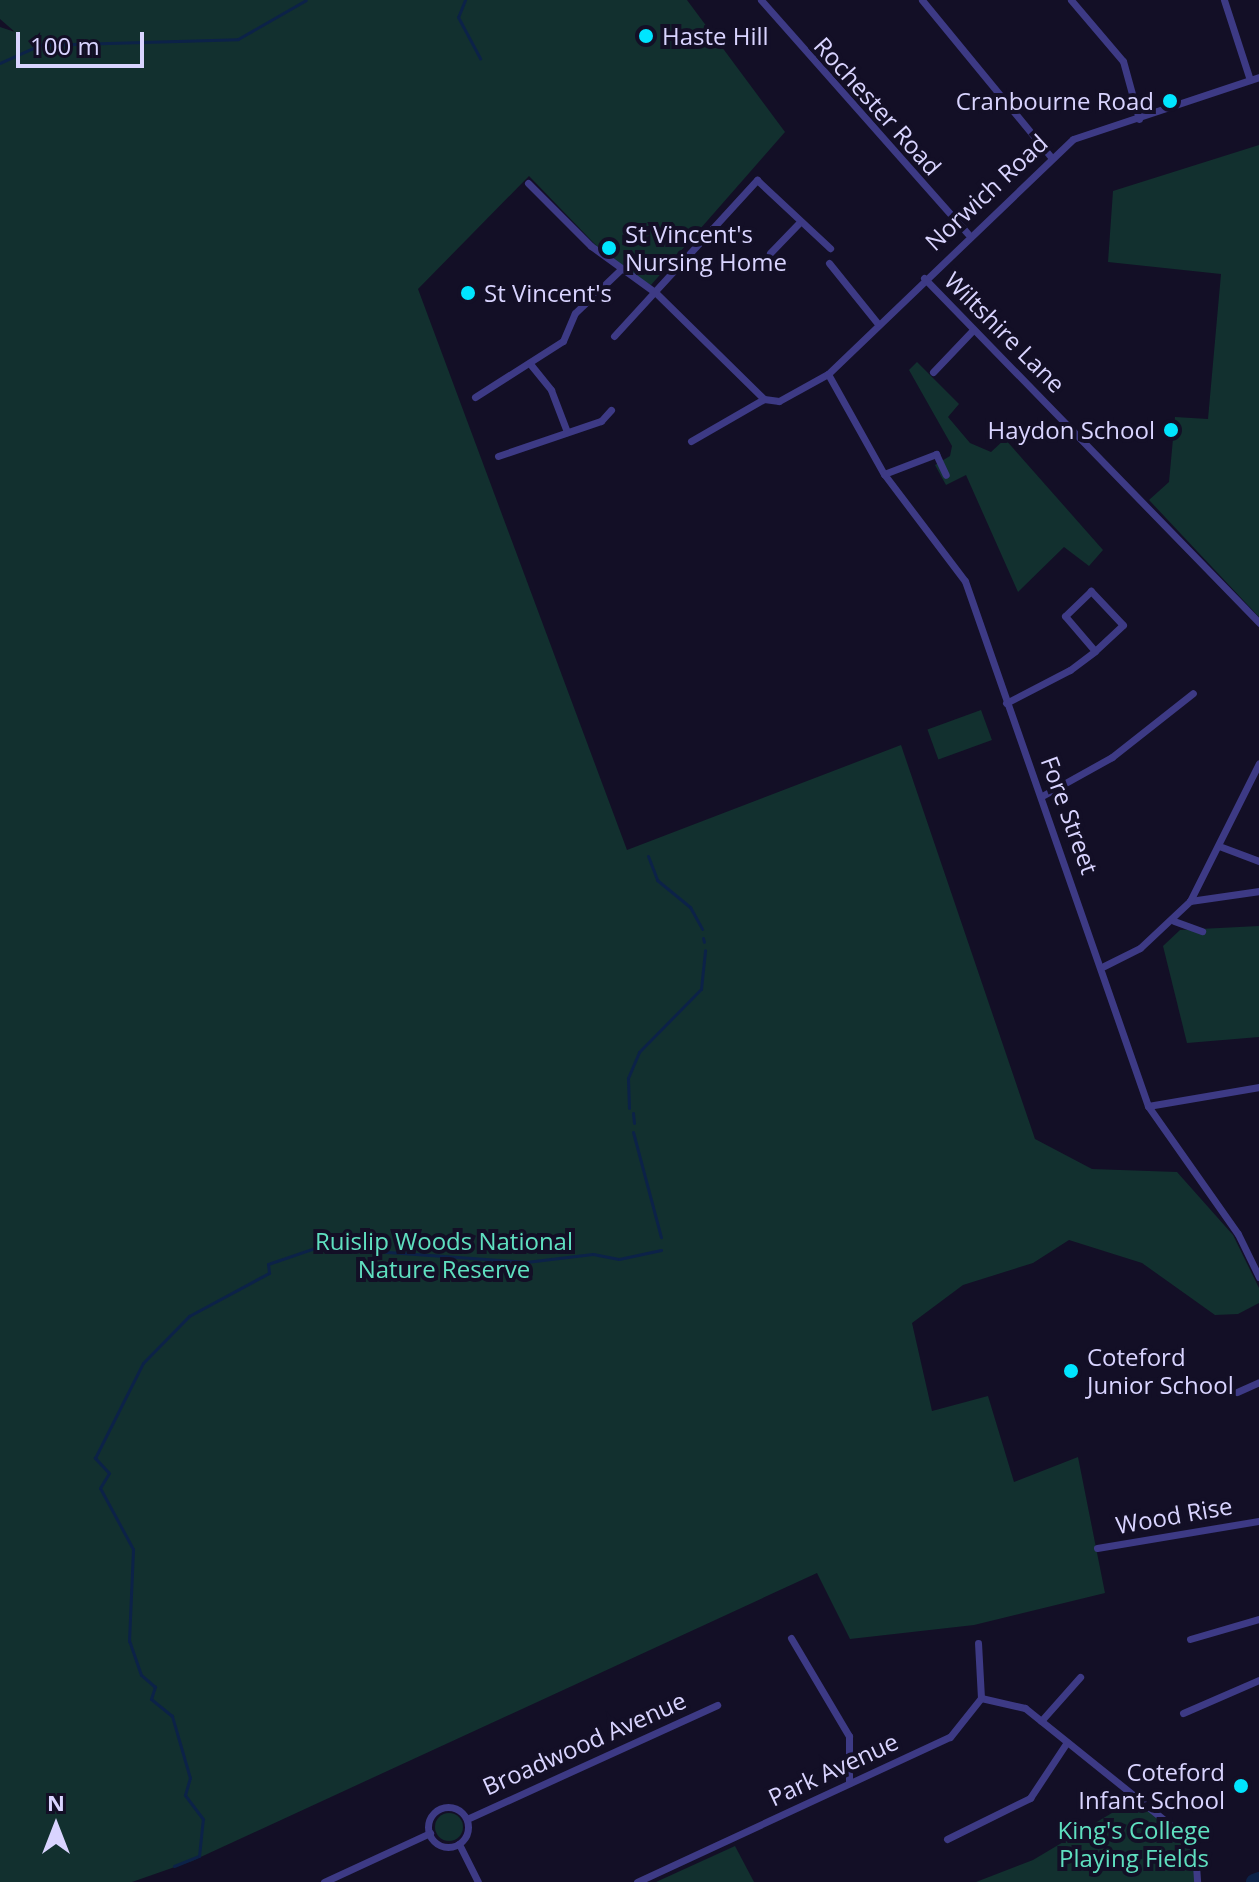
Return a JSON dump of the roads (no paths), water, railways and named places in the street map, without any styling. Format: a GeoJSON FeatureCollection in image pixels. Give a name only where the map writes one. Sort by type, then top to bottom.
{"type":"FeatureCollection","features":[{"type":"Feature","properties":{"kind":"street"},"geometry":{"type":"LineString","coordinates":[[922,0],[1051,157]]}},
{"type":"Feature","properties":{"kind":"street"},"geometry":{"type":"LineString","coordinates":[[1071,0],[1123,61],[1139,119]]}},
{"type":"Feature","properties":{"kind":"street"},"geometry":{"type":"LineString","coordinates":[[1224,0],[1250,80]]}},
{"type":"Feature","properties":{"kind":"street","name":"Rochester Road"},"geometry":{"type":"LineString","coordinates":[[760,2],[968,234]]}},
{"type":"Feature","properties":{"kind":"street","name":"Norwich Road"},"geometry":{"type":"LineString","coordinates":[[924,278],[1073,139],[1259,77]]}},
{"type":"Feature","properties":{"kind":"street"},"geometry":{"type":"LineString","coordinates":[[614,336],[757,180],[799,223],[830,248]]}},
{"type":"Feature","properties":{"kind":"street"},"geometry":{"type":"LineString","coordinates":[[528,183],[620,270],[656,293],[764,399]]}},
{"type":"Feature","properties":{"kind":"street"},"geometry":{"type":"LineString","coordinates":[[770,253],[799,223]]}},
{"type":"Feature","properties":{"kind":"street"},"geometry":{"type":"LineString","coordinates":[[829,263],[878,324]]}},
{"type":"Feature","properties":{"kind":"street"},"geometry":{"type":"LineString","coordinates":[[475,397],[531,365],[563,341],[575,313],[620,270]]}},
{"type":"Feature","properties":{"kind":"street","name":"Wiltshire Lane"},"geometry":{"type":"LineString","coordinates":[[691,441],[764,399],[784,400],[828,374],[924,278],[1259,623]]}},
{"type":"Feature","properties":{"kind":"street"},"geometry":{"type":"LineString","coordinates":[[933,372],[973,330]]}},
{"type":"Feature","properties":{"kind":"street"},"geometry":{"type":"LineString","coordinates":[[531,365],[551,390],[567,432]]}},
{"type":"Feature","properties":{"kind":"street","name":"Fore Street"},"geometry":{"type":"LineString","coordinates":[[828,374],[884,474],[965,581],[1006,703],[1104,966],[1148,1106],[1238,1234],[1259,1277]]}},
{"type":"Feature","properties":{"kind":"street"},"geometry":{"type":"LineString","coordinates":[[498,456],[601,421],[611,410]]}},
{"type":"Feature","properties":{"kind":"street"},"geometry":{"type":"LineString","coordinates":[[884,474],[936,454],[946,475]]}},
{"type":"Feature","properties":{"kind":"street"},"geometry":{"type":"LineString","coordinates":[[1006,703],[1095,651],[1123,625],[1091,591],[1065,616],[1095,651]]}},
{"type":"Feature","properties":{"kind":"street"},"geometry":{"type":"LineString","coordinates":[[1042,796],[1142,737],[1193,693]]}},
{"type":"Feature","properties":{"kind":"street"},"geometry":{"type":"LineString","coordinates":[[1104,966],[1174,921],[1190,901],[1259,763]]}},
{"type":"Feature","properties":{"kind":"street"},"geometry":{"type":"LineString","coordinates":[[1219,846],[1259,861]]}},
{"type":"Feature","properties":{"kind":"street"},"geometry":{"type":"LineString","coordinates":[[1190,901],[1259,891]]}},
{"type":"Feature","properties":{"kind":"street"},"geometry":{"type":"LineString","coordinates":[[1174,921],[1202,931]]}},
{"type":"Feature","properties":{"kind":"street"},"geometry":{"type":"LineString","coordinates":[[1148,1106],[1259,1087]]}},
{"type":"Feature","properties":{"kind":"street"},"geometry":{"type":"LineString","coordinates":[[1237,1392],[1259,1382]]}},
{"type":"Feature","properties":{"kind":"street","name":"Wood Rise"},"geometry":{"type":"LineString","coordinates":[[1097,1548],[1259,1521]]}},
{"type":"Feature","properties":{"kind":"street"},"geometry":{"type":"LineString","coordinates":[[1190,1639],[1259,1619]]}},
{"type":"Feature","properties":{"kind":"street"},"geometry":{"type":"LineString","coordinates":[[791,1638],[849,1736],[849,1783]]}},
{"type":"Feature","properties":{"kind":"street"},"geometry":{"type":"LineString","coordinates":[[978,1643],[981,1698],[998,1698],[1041,1721],[1192,1844],[1197,1882]]}},
{"type":"Feature","properties":{"kind":"street"},"geometry":{"type":"LineString","coordinates":[[1041,1721],[1080,1677]]}},
{"type":"Feature","properties":{"kind":"street"},"geometry":{"type":"LineString","coordinates":[[1183,1713],[1259,1680]]}},
{"type":"Feature","properties":{"kind":"street","name":"Park Avenue"},"geometry":{"type":"LineString","coordinates":[[637,1882],[950,1737],[981,1698]]}},
{"type":"Feature","properties":{"kind":"street","name":"Broadwood Avenue"},"geometry":{"type":"LineString","coordinates":[[467,1819],[717,1705]]}},
{"type":"Feature","properties":{"kind":"street"},"geometry":{"type":"LineString","coordinates":[[947,1839],[1030,1798],[1067,1742]]}},
{"type":"Feature","properties":{"kind":"street"},"geometry":{"type":"LineString","coordinates":[[430,1833],[431,1818],[441,1808],[455,1808],[467,1819],[459,1844],[478,1882]]}},
{"type":"Feature","properties":{"kind":"street"},"geometry":{"type":"LineString","coordinates":[[430,1833],[444,1846],[459,1844]]}},
{"type":"Feature","properties":{"kind":"street"},"geometry":{"type":"LineString","coordinates":[[324,1882],[430,1833]]}},
{"type":"Feature","properties":{"kind":"waterway"},"geometry":{"type":"LineString","coordinates":[[0,63],[40,45],[238,39],[306,0]]}},
{"type":"Feature","properties":{"kind":"waterway"},"geometry":{"type":"LineString","coordinates":[[465,0],[458,17],[480,58]]}},
{"type":"Feature","properties":{"kind":"waterway"},"geometry":{"type":"LineString","coordinates":[[648,856],[657,880],[690,907],[702,929]]}},
{"type":"Feature","properties":{"kind":"waterway"},"geometry":{"type":"LineString","coordinates":[[703,938],[704,942]]}},
{"type":"Feature","properties":{"kind":"waterway"},"geometry":{"type":"LineString","coordinates":[[629,1108],[628,1078],[639,1052],[701,989],[705,950]]}},
{"type":"Feature","properties":{"kind":"waterway"},"geometry":{"type":"LineString","coordinates":[[633,1113],[634,1123]]}},
{"type":"Feature","properties":{"kind":"waterway"},"geometry":{"type":"LineString","coordinates":[[633,1132],[661,1237]]}},
{"type":"Feature","properties":{"kind":"waterway"},"geometry":{"type":"LineString","coordinates":[[174,1866],[199,1856],[203,1819],[185,1795],[190,1778],[172,1716],[151,1699],[155,1687],[141,1675],[129,1641],[133,1549],[100,1488],[109,1473],[95,1458],[143,1363],[189,1316],[269,1273],[268,1264],[318,1247],[526,1262],[593,1254],[619,1259],[661,1250]]}},
{"type":"Feature","properties":{"kind":"waterway"},"geometry":{"type":"LineString","coordinates":[[1254,1882],[1259,1880]]}},
{"type":"Feature","properties":{"kind":"place","name":"Haste Hill"},"geometry":{"type":"Point","coordinates":[646,36]}},
{"type":"Feature","properties":{"kind":"place","name":"Cranbourne Road"},"geometry":{"type":"Point","coordinates":[1170,101]}},
{"type":"Feature","properties":{"kind":"place","name":"St Vincent's Nursing Home"},"geometry":{"type":"Point","coordinates":[609,248]}},
{"type":"Feature","properties":{"kind":"place","name":"St Vincent's"},"geometry":{"type":"Point","coordinates":[468,293]}},
{"type":"Feature","properties":{"kind":"place","name":"Haydon School"},"geometry":{"type":"Point","coordinates":[1171,430]}},
{"type":"Feature","properties":{"kind":"place","name":"Coteford Junior School"},"geometry":{"type":"Point","coordinates":[1071,1371]}},
{"type":"Feature","properties":{"kind":"place","name":"Coteford Infant School"},"geometry":{"type":"Point","coordinates":[1241,1786]}},
{"type":"Feature","properties":{"kind":"park label","name":"Ruislip Woods National Nature Reserve"},"geometry":{"type":"Point","coordinates":[444,1255]}},
{"type":"Feature","properties":{"kind":"park label","name":"King's College Playing Fields"},"geometry":{"type":"Point","coordinates":[1134,1844]}}]}
